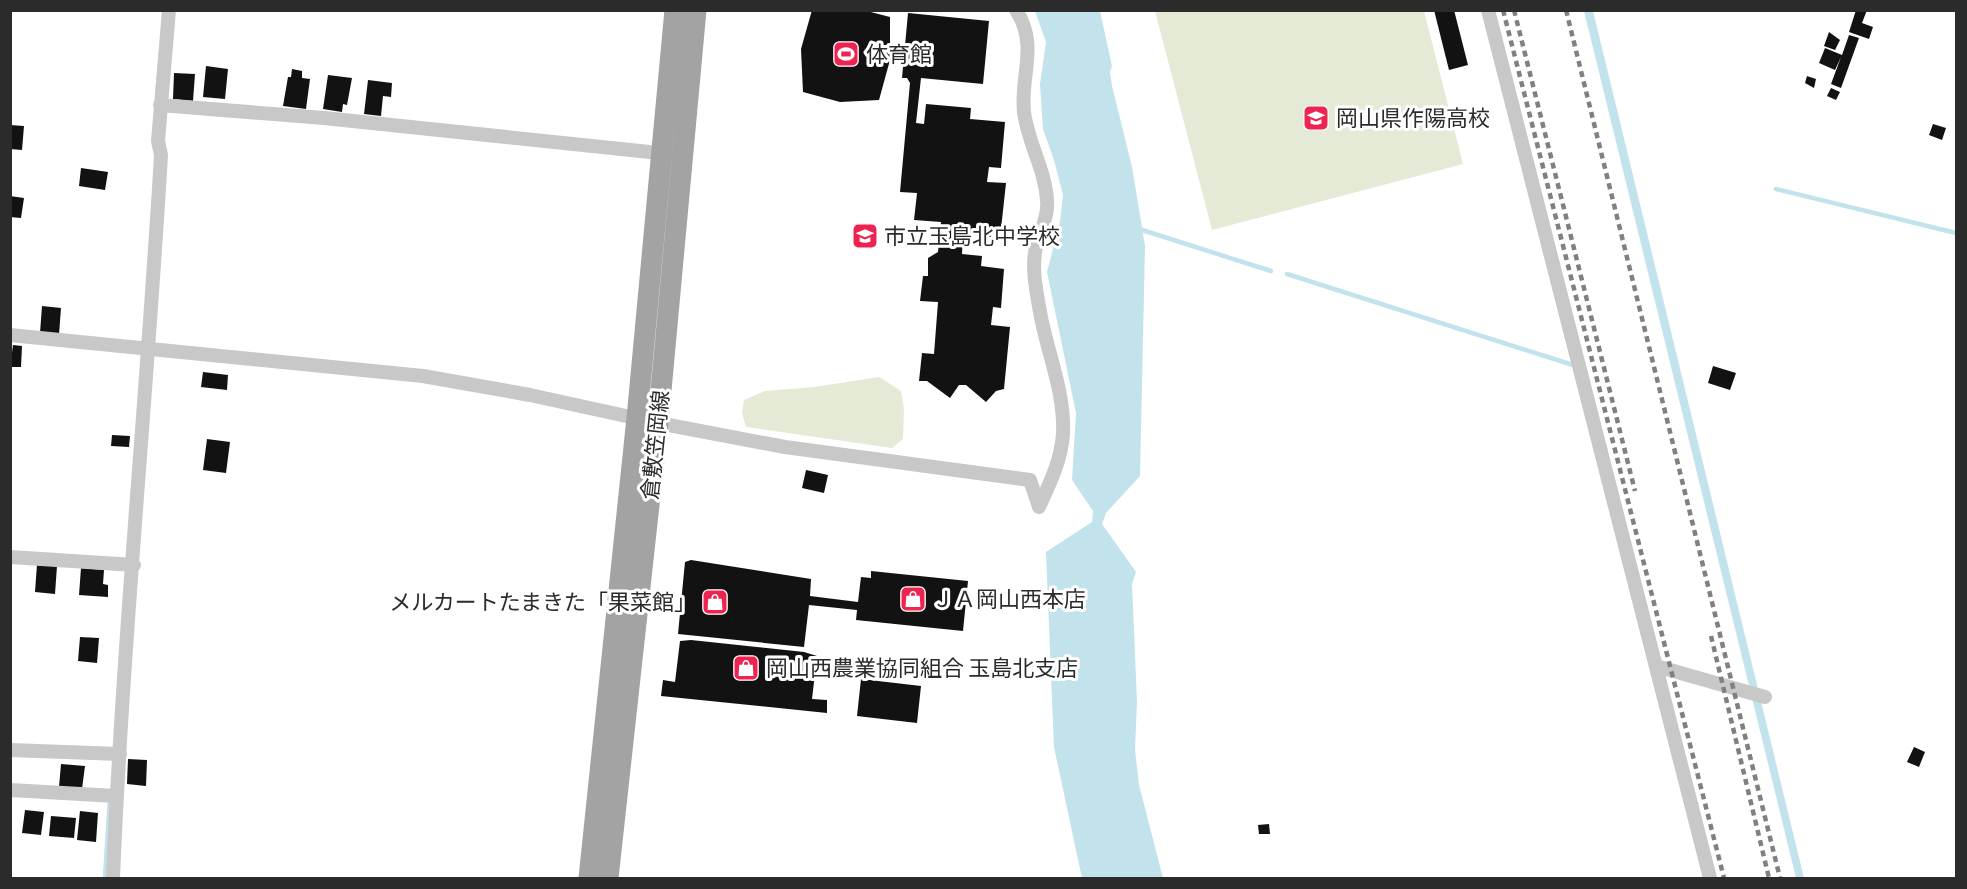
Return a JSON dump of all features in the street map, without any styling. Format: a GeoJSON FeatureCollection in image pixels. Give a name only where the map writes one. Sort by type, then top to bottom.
{"type":"FeatureCollection","features":[{"type":"Feature","properties":{"kind":"main road","name":"倉敷笠岡線"},"geometry":{"type":"LineString","coordinates":[[608,879],[672,154],[675,10]]}},
{"type":"Feature","properties":{"kind":"main road","name":"倉敷笠岡線"},"geometry":{"type":"LineString","coordinates":[[672,154],[696,10]]}},
{"type":"Feature","properties":{"kind":"main road","name":"倉敷笠岡線"},"geometry":{"type":"LineString","coordinates":[[589,879],[648,421]]}},
{"type":"Feature","properties":{"kind":"street"},"geometry":{"type":"LineString","coordinates":[[113,879],[117,796],[150,350],[161,155],[158,141],[160,105],[169,10]]}},
{"type":"Feature","properties":{"kind":"street"},"geometry":{"type":"LineString","coordinates":[[10,335],[423,376],[530,395],[648,421],[785,447],[1030,480],[1040,507],[1058,466],[1063,432],[1057,380],[1040,314],[1035,276],[1035,253],[1048,202],[1044,178],[1028,136],[1023,88],[1029,50],[1025,24],[1016,10]]}},
{"type":"Feature","properties":{"kind":"street"},"geometry":{"type":"LineString","coordinates":[[1488,10],[1710,879]]}},
{"type":"Feature","properties":{"kind":"street"},"geometry":{"type":"LineString","coordinates":[[160,105],[324,118],[672,154]]}},
{"type":"Feature","properties":{"kind":"street"},"geometry":{"type":"LineString","coordinates":[[10,557],[134,565]]}},
{"type":"Feature","properties":{"kind":"street"},"geometry":{"type":"LineString","coordinates":[[1656,666],[1758,696]]}},
{"type":"Feature","properties":{"kind":"street"},"geometry":{"type":"LineString","coordinates":[[10,750],[120,754]]}},
{"type":"Feature","properties":{"kind":"street"},"geometry":{"type":"LineString","coordinates":[[10,790],[117,796]]}},
{"type":"Feature","properties":{"kind":"green space"},"geometry":{"type":"Polygon","coordinates":[[[1155,11],[1424,11],[1463,164],[1212,230],[1155,11]]]}},
{"type":"Feature","properties":{"kind":"green space"},"geometry":{"type":"Polygon","coordinates":[[[879,377],[901,391],[904,409],[903,439],[892,448],[746,427],[742,413],[744,400],[765,391],[814,387],[879,377]]]}},
{"type":"Feature","properties":{"kind":"water"},"geometry":{"type":"Polygon","coordinates":[[[1035,11],[1100,11],[1112,66],[1110,72],[1112,86],[1132,167],[1145,246],[1140,476],[1106,513],[1102,524],[1136,572],[1132,584],[1137,702],[1135,750],[1139,785],[1163,878],[1082,878],[1054,747],[1046,552],[1092,522],[1093,511],[1072,480],[1076,413],[1047,272],[1060,222],[1063,195],[1043,129],[1040,84],[1046,42],[1035,11]]]}},
{"type":"Feature","properties":{"kind":"water"},"geometry":{"type":"Polygon","coordinates":[[[1584,11],[1593,11],[1804,878],[1796,878],[1584,11]]]}},
{"type":"Feature","properties":{"kind":"building","name":"体育館"},"geometry":{"type":"Polygon","coordinates":[[[812,10],[863,10],[890,17],[890,60],[879,100],[840,102],[803,92],[801,49],[812,10]]]}},
{"type":"Feature","properties":{"kind":"building"},"geometry":{"type":"Polygon","coordinates":[[[1434,10],[1454,10],[1468,65],[1449,70],[1434,10]]]}},
{"type":"Feature","properties":{"kind":"building"},"geometry":{"type":"Polygon","coordinates":[[[1856,10],[1867,10],[1862,23],[1873,27],[1869,39],[1849,32],[1856,10]]]}},
{"type":"Feature","properties":{"kind":"building"},"geometry":{"type":"Polygon","coordinates":[[[908,13],[989,21],[983,84],[921,78],[916,123],[924,124],[926,104],[971,108],[970,119],[1005,122],[1001,168],[989,167],[987,182],[1006,183],[1001,229],[992,228],[991,237],[963,234],[962,254],[982,256],[981,266],[1004,269],[1001,308],[993,307],[991,325],[1010,327],[1004,389],[996,391],[986,402],[966,385],[959,385],[950,398],[927,381],[919,381],[922,353],[934,354],[938,302],[920,301],[923,276],[928,276],[928,258],[938,252],[941,222],[914,220],[917,193],[900,192],[910,83],[907,78],[902,78],[908,13]]]}},
{"type":"Feature","properties":{"kind":"building"},"geometry":{"type":"Polygon","coordinates":[[[1829,32],[1840,40],[1835,50],[1824,46],[1829,32]]]}},
{"type":"Feature","properties":{"kind":"building"},"geometry":{"type":"Polygon","coordinates":[[[1849,35],[1859,38],[1841,88],[1831,84],[1841,57],[1835,70],[1819,63],[1825,48],[1842,55],[1849,35]]]}},
{"type":"Feature","properties":{"kind":"building"},"geometry":{"type":"Polygon","coordinates":[[[206,66],[228,69],[225,99],[203,97],[206,66]]]}},
{"type":"Feature","properties":{"kind":"building"},"geometry":{"type":"Polygon","coordinates":[[[292,69],[302,71],[302,78],[310,79],[306,109],[283,106],[288,77],[291,77],[292,69]]]}},
{"type":"Feature","properties":{"kind":"building"},"geometry":{"type":"Polygon","coordinates":[[[174,73],[195,74],[193,101],[173,99],[174,73]]]}},
{"type":"Feature","properties":{"kind":"building"},"geometry":{"type":"Polygon","coordinates":[[[328,75],[352,78],[347,105],[343,104],[342,112],[323,109],[328,75]]]}},
{"type":"Feature","properties":{"kind":"building"},"geometry":{"type":"Polygon","coordinates":[[[1807,76],[1816,79],[1814,88],[1805,83],[1807,76]]]}},
{"type":"Feature","properties":{"kind":"building"},"geometry":{"type":"Polygon","coordinates":[[[368,80],[392,83],[391,97],[383,96],[381,116],[364,114],[368,80]]]}},
{"type":"Feature","properties":{"kind":"building"},"geometry":{"type":"Polygon","coordinates":[[[1831,88],[1840,92],[1836,100],[1827,96],[1831,88]]]}},
{"type":"Feature","properties":{"kind":"building"},"geometry":{"type":"Polygon","coordinates":[[[1933,124],[1946,128],[1942,140],[1929,135],[1933,124]]]}},
{"type":"Feature","properties":{"kind":"building"},"geometry":{"type":"Polygon","coordinates":[[[10,125],[24,126],[22,150],[10,149],[10,125]]]}},
{"type":"Feature","properties":{"kind":"building"},"geometry":{"type":"Polygon","coordinates":[[[81,168],[108,172],[105,190],[79,186],[81,168]]]}},
{"type":"Feature","properties":{"kind":"building"},"geometry":{"type":"Polygon","coordinates":[[[10,196],[24,198],[21,218],[10,217],[10,196]]]}},
{"type":"Feature","properties":{"kind":"building"},"geometry":{"type":"Polygon","coordinates":[[[42,306],[61,308],[59,335],[40,333],[42,306]]]}},
{"type":"Feature","properties":{"kind":"building"},"geometry":{"type":"Polygon","coordinates":[[[13,345],[22,346],[21,367],[10,367],[13,345]]]}},
{"type":"Feature","properties":{"kind":"building"},"geometry":{"type":"Polygon","coordinates":[[[1713,366],[1736,373],[1730,390],[1708,383],[1713,366]]]}},
{"type":"Feature","properties":{"kind":"building"},"geometry":{"type":"Polygon","coordinates":[[[203,372],[228,375],[227,390],[201,387],[203,372]]]}},
{"type":"Feature","properties":{"kind":"building"},"geometry":{"type":"Polygon","coordinates":[[[112,435],[130,436],[129,447],[111,446],[112,435]]]}},
{"type":"Feature","properties":{"kind":"building"},"geometry":{"type":"Polygon","coordinates":[[[207,439],[230,442],[226,473],[203,470],[207,439]]]}},
{"type":"Feature","properties":{"kind":"building"},"geometry":{"type":"Polygon","coordinates":[[[806,470],[828,475],[824,493],[802,488],[806,470]]]}},
{"type":"Feature","properties":{"kind":"building"},"geometry":{"type":"Polygon","coordinates":[[[691,560],[811,579],[810,596],[858,602],[861,577],[871,578],[871,571],[968,581],[963,631],[856,620],[857,610],[809,605],[804,647],[678,634],[685,562],[691,560]]]}},
{"type":"Feature","properties":{"kind":"building"},"geometry":{"type":"Polygon","coordinates":[[[37,564],[57,566],[55,594],[35,592],[37,564]]]}},
{"type":"Feature","properties":{"kind":"building"},"geometry":{"type":"Polygon","coordinates":[[[81,568],[104,570],[103,584],[108,585],[108,597],[79,595],[81,568]]]}},
{"type":"Feature","properties":{"kind":"building"},"geometry":{"type":"Polygon","coordinates":[[[80,637],[99,638],[97,663],[78,661],[80,637]]]}},
{"type":"Feature","properties":{"kind":"building","name":"岡山西農業協同組合 玉島北支店"},"geometry":{"type":"Polygon","coordinates":[[[691,640],[804,652],[817,656],[812,699],[827,700],[827,713],[661,696],[663,680],[675,682],[680,641],[691,640]]]}},
{"type":"Feature","properties":{"kind":"building"},"geometry":{"type":"Polygon","coordinates":[[[861,679],[921,686],[917,723],[857,716],[861,679]]]}},
{"type":"Feature","properties":{"kind":"building"},"geometry":{"type":"Polygon","coordinates":[[[1914,747],[1925,752],[1919,767],[1907,762],[1914,747]]]}},
{"type":"Feature","properties":{"kind":"building"},"geometry":{"type":"Polygon","coordinates":[[[128,759],[147,760],[146,786],[127,784],[128,759]]]}},
{"type":"Feature","properties":{"kind":"building"},"geometry":{"type":"Polygon","coordinates":[[[61,764],[85,766],[82,789],[59,787],[61,764]]]}},
{"type":"Feature","properties":{"kind":"building"},"geometry":{"type":"Polygon","coordinates":[[[25,810],[44,812],[41,835],[22,833],[25,810]]]}},
{"type":"Feature","properties":{"kind":"building"},"geometry":{"type":"Polygon","coordinates":[[[80,811],[98,813],[96,842],[77,840],[80,811]]]}},
{"type":"Feature","properties":{"kind":"building"},"geometry":{"type":"Polygon","coordinates":[[[51,816],[76,818],[74,838],[49,836],[51,816]]]}},
{"type":"Feature","properties":{"kind":"building"},"geometry":{"type":"Polygon","coordinates":[[[1269,824],[1270,834],[1259,834],[1258,825],[1269,824]]]}},
{"type":"Feature","properties":{"kind":"waterway"},"geometry":{"type":"LineString","coordinates":[[1776,189],[1956,233]]}},
{"type":"Feature","properties":{"kind":"waterway"},"geometry":{"type":"LineString","coordinates":[[1139,229],[1271,271]]}},
{"type":"Feature","properties":{"kind":"waterway"},"geometry":{"type":"LineString","coordinates":[[1287,274],[1573,365]]}},
{"type":"Feature","properties":{"kind":"waterway"},"geometry":{"type":"LineString","coordinates":[[105,878],[110,797]]}},
{"type":"Feature","properties":{"kind":"railway"},"geometry":{"type":"LineString","coordinates":[[1503,10],[1724,878]]}},
{"type":"Feature","properties":{"kind":"railway"},"geometry":{"type":"LineString","coordinates":[[1514,10],[1635,491]]}},
{"type":"Feature","properties":{"kind":"railway"},"geometry":{"type":"LineString","coordinates":[[1566,10],[1780,878]]}},
{"type":"Feature","properties":{"kind":"railway"},"geometry":{"type":"LineString","coordinates":[[1711,636],[1769,878]]}},
{"type":"Feature","properties":{"kind":"place","name":"体育館"},"geometry":{"type":"Point","coordinates":[846,54]}},
{"type":"Feature","properties":{"kind":"place","name":"岡山県作陽高校"},"geometry":{"type":"Point","coordinates":[1316,118]}},
{"type":"Feature","properties":{"kind":"place","name":"市立玉島北中学校"},"geometry":{"type":"Point","coordinates":[865,236]}},
{"type":"Feature","properties":{"kind":"place","name":"ＪＡ岡山西本店"},"geometry":{"type":"Point","coordinates":[913,599]}},
{"type":"Feature","properties":{"kind":"place","name":"メルカートたまきた「果菜館」"},"geometry":{"type":"Point","coordinates":[715,602]}},
{"type":"Feature","properties":{"kind":"place","name":"岡山西農業協同組合 玉島北支店"},"geometry":{"type":"Point","coordinates":[746,668]}}]}
